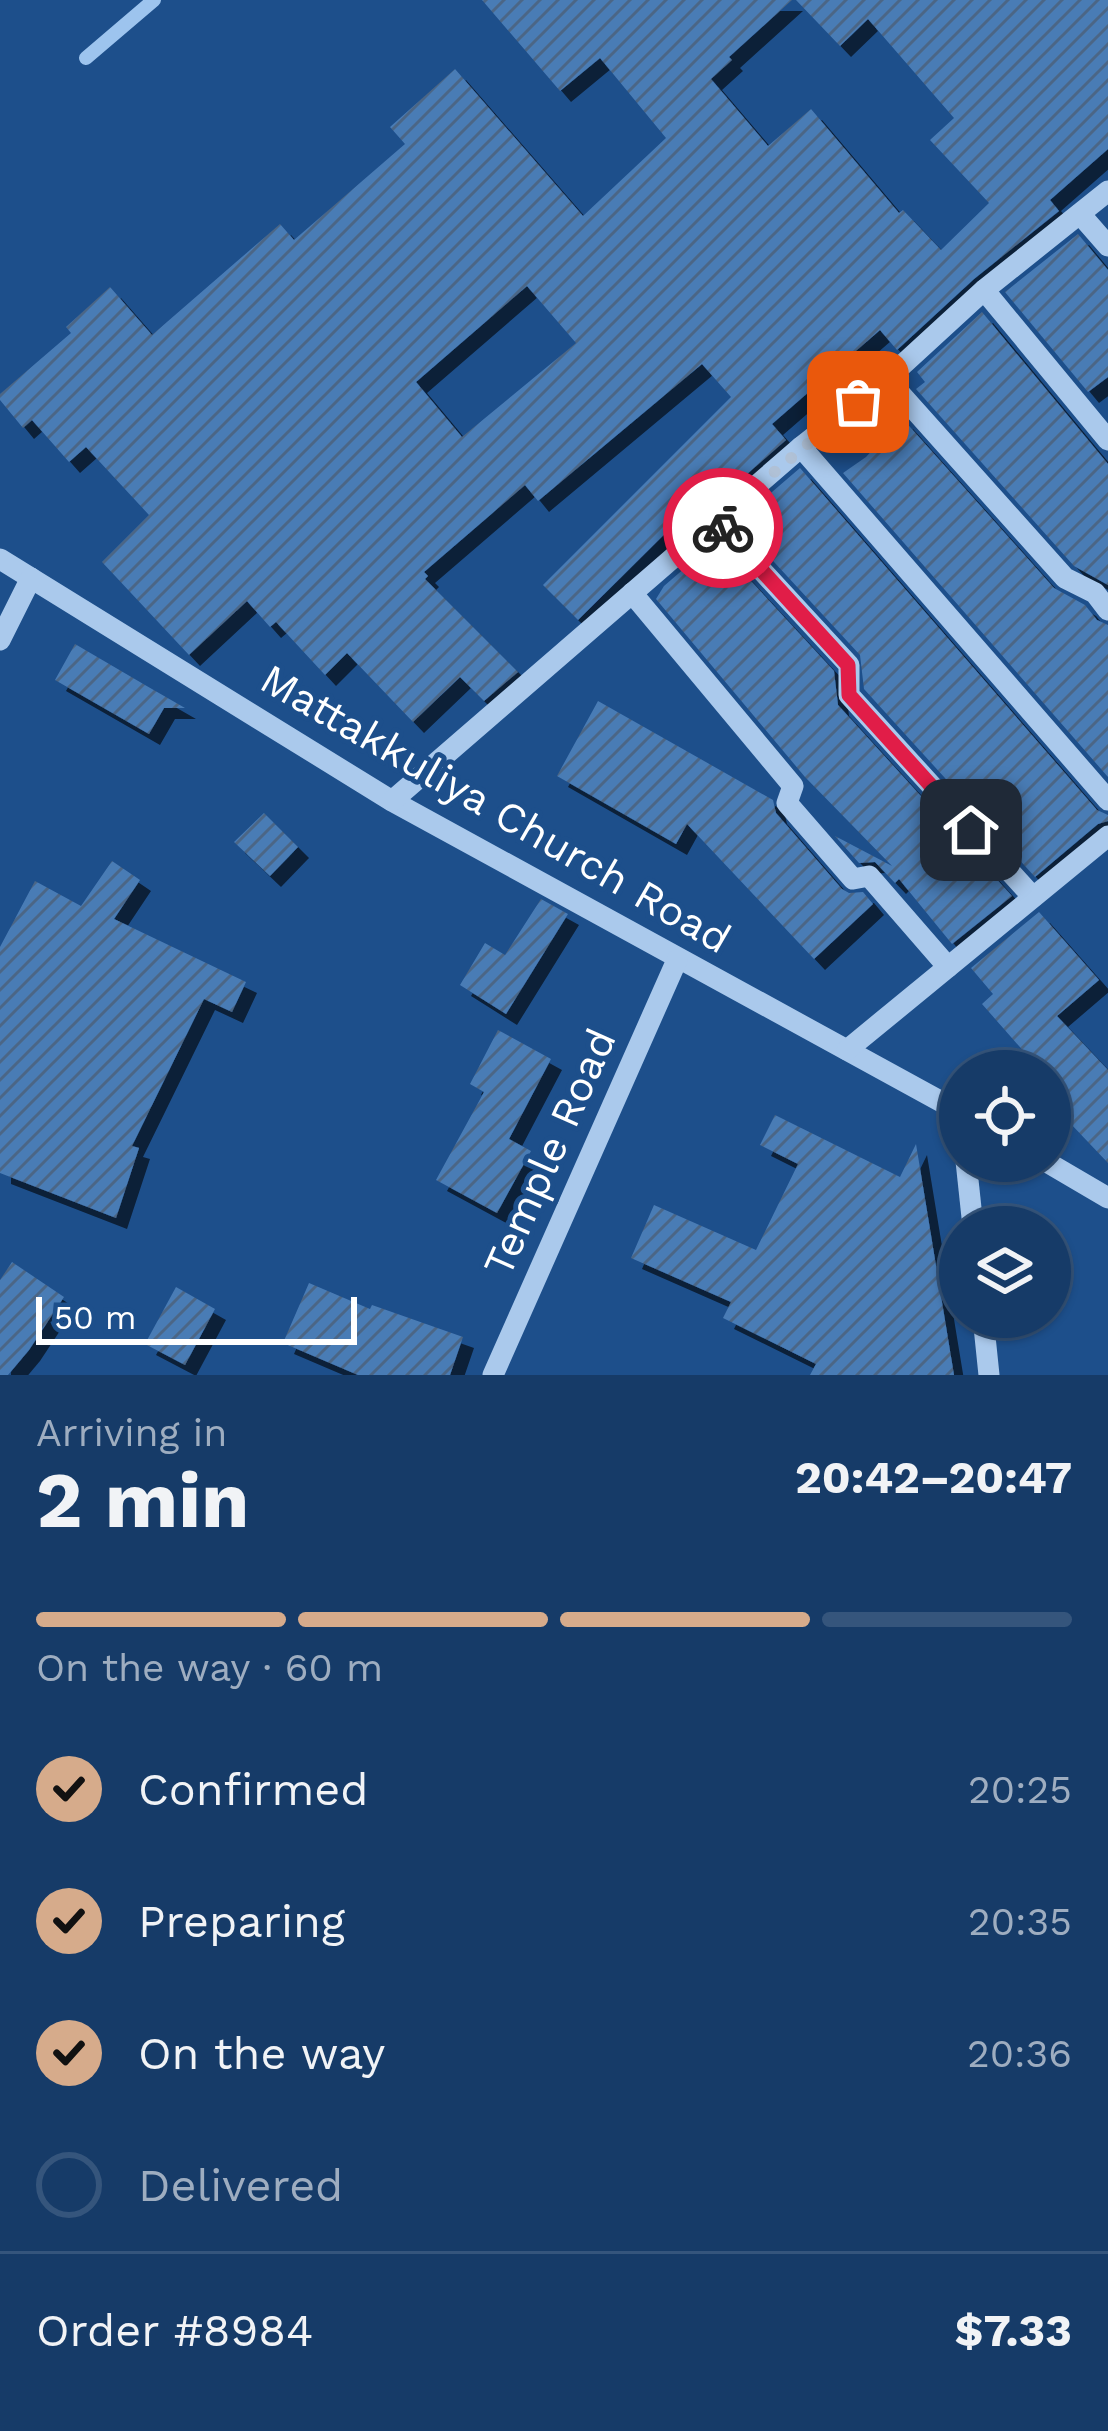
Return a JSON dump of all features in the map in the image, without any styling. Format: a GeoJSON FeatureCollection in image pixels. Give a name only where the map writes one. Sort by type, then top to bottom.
{"type":"FeatureCollection","features":[{"type":"Feature","properties":{"kind":"street"},"geometry":{"type":"LineString","coordinates":[[392,800],[801,447],[887,379],[984,290],[1108,191]]}},
{"type":"Feature","properties":{"kind":"street"},"geometry":{"type":"LineString","coordinates":[[1080,214],[1108,246]]}},
{"type":"Feature","properties":{"kind":"street"},"geometry":{"type":"LineString","coordinates":[[984,290],[1108,440]]}},
{"type":"Feature","properties":{"kind":"street"},"geometry":{"type":"LineString","coordinates":[[887,379],[1064,578],[1095,593],[1108,610]]}},
{"type":"Feature","properties":{"kind":"street"},"geometry":{"type":"LineString","coordinates":[[801,447],[1108,800]]}},
{"type":"Feature","properties":{"kind":"street"},"geometry":{"type":"LineString","coordinates":[[716,521],[848,665],[849,695],[1033,898]]}},
{"type":"Feature","properties":{"kind":"street","name":"Mattakkuliya Church Road"},"geometry":{"type":"LineString","coordinates":[[0,559],[392,800],[939,1100]]}},
{"type":"Feature","properties":{"kind":"street"},"geometry":{"type":"LineString","coordinates":[[0,640],[31,578]]}},
{"type":"Feature","properties":{"kind":"street"},"geometry":{"type":"LineString","coordinates":[[632,593],[793,786],[787,803],[854,879],[869,875],[948,967]]}},
{"type":"Feature","properties":{"kind":"street"},"geometry":{"type":"LineString","coordinates":[[847,1050],[1108,836]]}},
{"type":"Feature","properties":{"kind":"street","name":"Temple Road"},"geometry":{"type":"LineString","coordinates":[[493,1375],[677,960]]}},
{"type":"Feature","properties":{"kind":"street"},"geometry":{"type":"LineString","coordinates":[[1071,1176],[1108,1198]]}},
{"type":"Feature","properties":{"kind":"street"},"geometry":{"type":"LineString","coordinates":[[985,1338],[989,1375]]}},
{"type":"Feature","properties":{"kind":"building"},"geometry":{"type":"Polygon","coordinates":[[[482,0],[792,0],[711,79],[768,146],[811,109],[899,213],[903,210],[941,250],[989,203],[930,140],[954,118],[868,19],[840,46],[796,0],[1108,0],[1108,149],[1050,200],[1059,211],[974,279],[897,350],[880,330],[772,424],[786,440],[707,509],[718,489],[713,486],[578,620],[543,585],[731,397],[702,364],[538,501],[525,485],[424,572],[425,579],[518,672],[484,701],[460,677],[413,722],[347,653],[325,675],[276,622],[270,627],[247,601],[189,655],[102,562],[149,515],[86,447],[69,462],[32,420],[23,428],[0,394],[71,333],[66,327],[110,287],[152,335],[280,224],[294,240],[405,144],[390,127],[455,69],[583,216],[666,138],[600,58],[560,91],[482,0]],[[527,286],[416,382],[462,437],[576,343],[527,286]]]}},
{"type":"Feature","properties":{"kind":"building"},"geometry":{"type":"Polygon","coordinates":[[[1078,234],[1108,270],[1108,377],[1088,392],[1005,292],[1078,234]]]}},
{"type":"Feature","properties":{"kind":"building"},"geometry":{"type":"Polygon","coordinates":[[[982,312],[1108,464],[1108,585],[1074,566],[916,389],[925,382],[917,372],[982,312]]]}},
{"type":"Feature","properties":{"kind":"building"},"geometry":{"type":"Polygon","coordinates":[[[902,418],[1054,588],[1108,625],[1108,777],[843,473],[866,457],[902,418]]]}},
{"type":"Feature","properties":{"kind":"building"},"geometry":{"type":"Polygon","coordinates":[[[800,468],[1097,810],[1108,815],[1108,821],[1098,824],[1035,877],[864,689],[860,655],[737,522],[800,468]]]}},
{"type":"Feature","properties":{"kind":"building"},"geometry":{"type":"Polygon","coordinates":[[[715,542],[834,671],[838,705],[1012,896],[952,944],[899,879],[895,883],[875,862],[859,863],[835,836],[892,866],[805,777],[656,599],[664,586],[715,542]]]}},
{"type":"Feature","properties":{"kind":"building"},"geometry":{"type":"Polygon","coordinates":[[[75,644],[185,708],[164,708],[149,734],[55,680],[75,644]]]}},
{"type":"Feature","properties":{"kind":"building"},"geometry":{"type":"Polygon","coordinates":[[[598,701],[773,800],[776,813],[842,889],[863,892],[873,904],[814,959],[687,824],[676,844],[557,776],[598,701]]]}},
{"type":"Feature","properties":{"kind":"building"},"geometry":{"type":"Polygon","coordinates":[[[264,813],[298,847],[270,876],[234,842],[264,813]]]}},
{"type":"Feature","properties":{"kind":"building"},"geometry":{"type":"Polygon","coordinates":[[[112,861],[140,880],[114,919],[246,982],[232,1012],[204,999],[132,1146],[139,1148],[116,1218],[0,1173],[0,947],[35,881],[81,906],[112,861]]]}},
{"type":"Feature","properties":{"kind":"building"},"geometry":{"type":"Polygon","coordinates":[[[541,899],[568,914],[506,1014],[460,985],[485,943],[505,955],[541,899]]]}},
{"type":"Feature","properties":{"kind":"building"},"geometry":{"type":"Polygon","coordinates":[[[1039,912],[1099,980],[1057,1016],[1108,1070],[1108,1163],[1071,1124],[1071,1050],[1023,1050],[982,1004],[993,994],[971,968],[1039,912]]]}},
{"type":"Feature","properties":{"kind":"building"},"geometry":{"type":"Polygon","coordinates":[[[498,1030],[551,1059],[509,1139],[531,1151],[497,1213],[436,1180],[484,1092],[470,1084],[498,1030]]]}},
{"type":"Feature","properties":{"kind":"building"},"geometry":{"type":"Polygon","coordinates":[[[775,1115],[900,1177],[916,1144],[939,1284],[939,1338],[948,1338],[954,1375],[810,1375],[816,1364],[723,1318],[731,1302],[631,1258],[654,1205],[756,1250],[798,1164],[760,1145],[775,1115]]]}},
{"type":"Feature","properties":{"kind":"building"},"geometry":{"type":"Polygon","coordinates":[[[12,1262],[64,1297],[29,1350],[8,1375],[0,1375],[0,1280],[12,1262]]]}},
{"type":"Feature","properties":{"kind":"building"},"geometry":{"type":"Polygon","coordinates":[[[309,1283],[370,1309],[372,1305],[463,1337],[450,1375],[358,1375],[283,1343],[309,1283]]]}},
{"type":"Feature","properties":{"kind":"building"},"geometry":{"type":"Polygon","coordinates":[[[176,1287],[215,1309],[185,1365],[145,1344],[176,1287]]]}},
{"type":"Feature","properties":{"kind":"waterway"},"geometry":{"type":"LineString","coordinates":[[86,58],[154,0]]}},
{"type":"Feature","properties":{"kind":"way so far"},"geometry":{"type":"LineString","coordinates":[[723,528],[716,521],[858,402]]}},
{"type":"Feature","properties":{"kind":"route"},"geometry":{"type":"LineString","coordinates":[[723,528],[848,665],[849,695],[971,830]]}}]}
